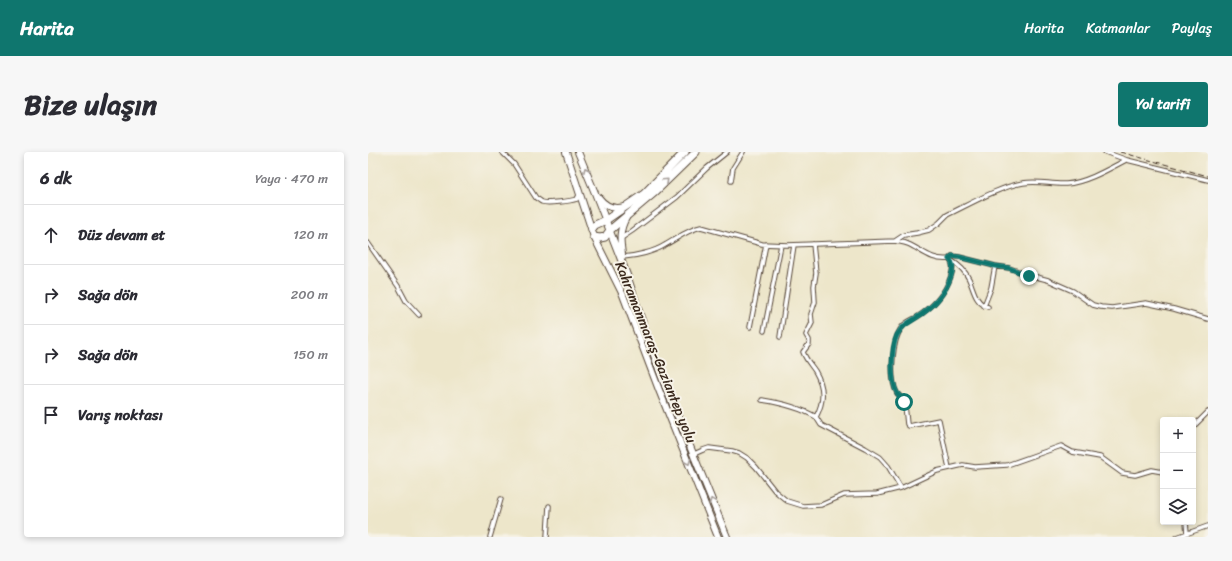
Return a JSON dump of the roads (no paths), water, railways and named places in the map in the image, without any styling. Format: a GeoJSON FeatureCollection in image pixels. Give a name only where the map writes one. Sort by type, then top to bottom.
{"type":"FeatureCollection","features":[{"type":"Feature","properties":{"kind":"highway","name":"Kahramanmaraş-Gaziantep yolu"},"geometry":{"type":"LineString","coordinates":[[566,152],[593,233],[623,295],[667,411],[718,537]]}},
{"type":"Feature","properties":{"kind":"highway","name":"Kahramanmaraş-Gaziantep yolu"},"geometry":{"type":"LineString","coordinates":[[578,152],[627,275],[663,380],[727,537]]}},
{"type":"Feature","properties":{"kind":"highway"},"geometry":{"type":"LineString","coordinates":[[685,152],[644,194],[606,220],[599,222],[593,233],[600,238],[605,237],[610,230],[655,192],[696,152]]}},
{"type":"Feature","properties":{"kind":"highway"},"geometry":{"type":"LineString","coordinates":[[595,193],[600,200],[612,208],[627,206]]}},
{"type":"Feature","properties":{"kind":"highway"},"geometry":{"type":"LineString","coordinates":[[627,215],[622,224],[620,239],[627,275]]}},
{"type":"Feature","properties":{"kind":"street"},"geometry":{"type":"LineString","coordinates":[[502,152],[514,164],[536,198],[542,202],[573,200],[582,204],[585,208]]}},
{"type":"Feature","properties":{"kind":"street"},"geometry":{"type":"LineString","coordinates":[[620,239],[677,197],[707,168],[727,152]]}},
{"type":"Feature","properties":{"kind":"street"},"geometry":{"type":"LineString","coordinates":[[730,181],[733,168],[743,152]]}},
{"type":"Feature","properties":{"kind":"street"},"geometry":{"type":"LineString","coordinates":[[1105,152],[1126,160],[1208,180]]}},
{"type":"Feature","properties":{"kind":"street"},"geometry":{"type":"LineString","coordinates":[[895,241],[904,235],[929,230],[947,215],[1012,185],[1025,182],[1068,184],[1109,169],[1126,160]]}},
{"type":"Feature","properties":{"kind":"street"},"geometry":{"type":"LineString","coordinates":[[573,200],[579,196],[580,191]]}},
{"type":"Feature","properties":{"kind":"street"},"geometry":{"type":"LineString","coordinates":[[623,257],[665,246],[693,228],[701,227],[766,244],[794,245],[895,241],[907,243],[922,253],[936,258],[950,260],[959,265],[969,278],[977,299],[986,306],[995,266]]}},
{"type":"Feature","properties":{"kind":"street"},"geometry":{"type":"LineString","coordinates":[[368,243],[398,286],[406,301],[419,315]]}},
{"type":"Feature","properties":{"kind":"street"},"geometry":{"type":"LineString","coordinates":[[750,327],[766,244]]}},
{"type":"Feature","properties":{"kind":"street"},"geometry":{"type":"LineString","coordinates":[[813,244],[816,273],[814,286],[815,302],[811,314],[812,323],[806,335],[809,340],[809,344],[803,352],[807,361],[815,371],[822,391],[823,397],[816,417]]}},
{"type":"Feature","properties":{"kind":"street"},"geometry":{"type":"LineString","coordinates":[[764,331],[781,245]]}},
{"type":"Feature","properties":{"kind":"street"},"geometry":{"type":"LineString","coordinates":[[780,337],[794,245]]}},
{"type":"Feature","properties":{"kind":"street"},"geometry":{"type":"LineString","coordinates":[[950,260],[952,256],[959,257],[1009,268],[1029,276],[1048,280],[1062,285],[1093,305],[1101,307],[1112,308],[1146,303],[1208,319]]}},
{"type":"Feature","properties":{"kind":"street"},"geometry":{"type":"LineString","coordinates":[[949,468],[939,420],[909,426],[907,424],[904,402],[897,392],[893,375],[892,359],[895,341],[902,328],[939,299],[948,285],[954,269],[950,260]]}},
{"type":"Feature","properties":{"kind":"street"},"geometry":{"type":"LineString","coordinates":[[762,400],[786,404],[804,410],[816,417],[821,425],[880,457],[888,466],[901,488]]}},
{"type":"Feature","properties":{"kind":"street"},"geometry":{"type":"LineString","coordinates":[[1196,424],[1208,412]]}},
{"type":"Feature","properties":{"kind":"street"},"geometry":{"type":"LineString","coordinates":[[694,454],[709,448],[739,453],[747,458],[756,467],[775,491],[787,501],[803,506],[821,505],[844,495],[877,494],[901,488],[923,477],[949,468],[963,466],[975,467],[1007,465],[1061,446],[1072,452],[1100,457],[1122,473],[1135,475],[1152,470],[1160,471]]}},
{"type":"Feature","properties":{"kind":"street"},"geometry":{"type":"LineString","coordinates":[[490,537],[501,500]]}},
{"type":"Feature","properties":{"kind":"street"},"geometry":{"type":"LineString","coordinates":[[547,537],[549,506]]}},
{"type":"Feature","properties":{"kind":"street"},"geometry":{"type":"LineString","coordinates":[[1186,525],[1187,533]]}},
{"type":"Feature","properties":{"kind":"street"},"geometry":{"type":"LineString","coordinates":[[1177,537],[1208,526]]}},
{"type":"Feature","properties":{"kind":"railway"},"geometry":{"type":"LineString","coordinates":[[1120,152],[1208,176]]}}]}
